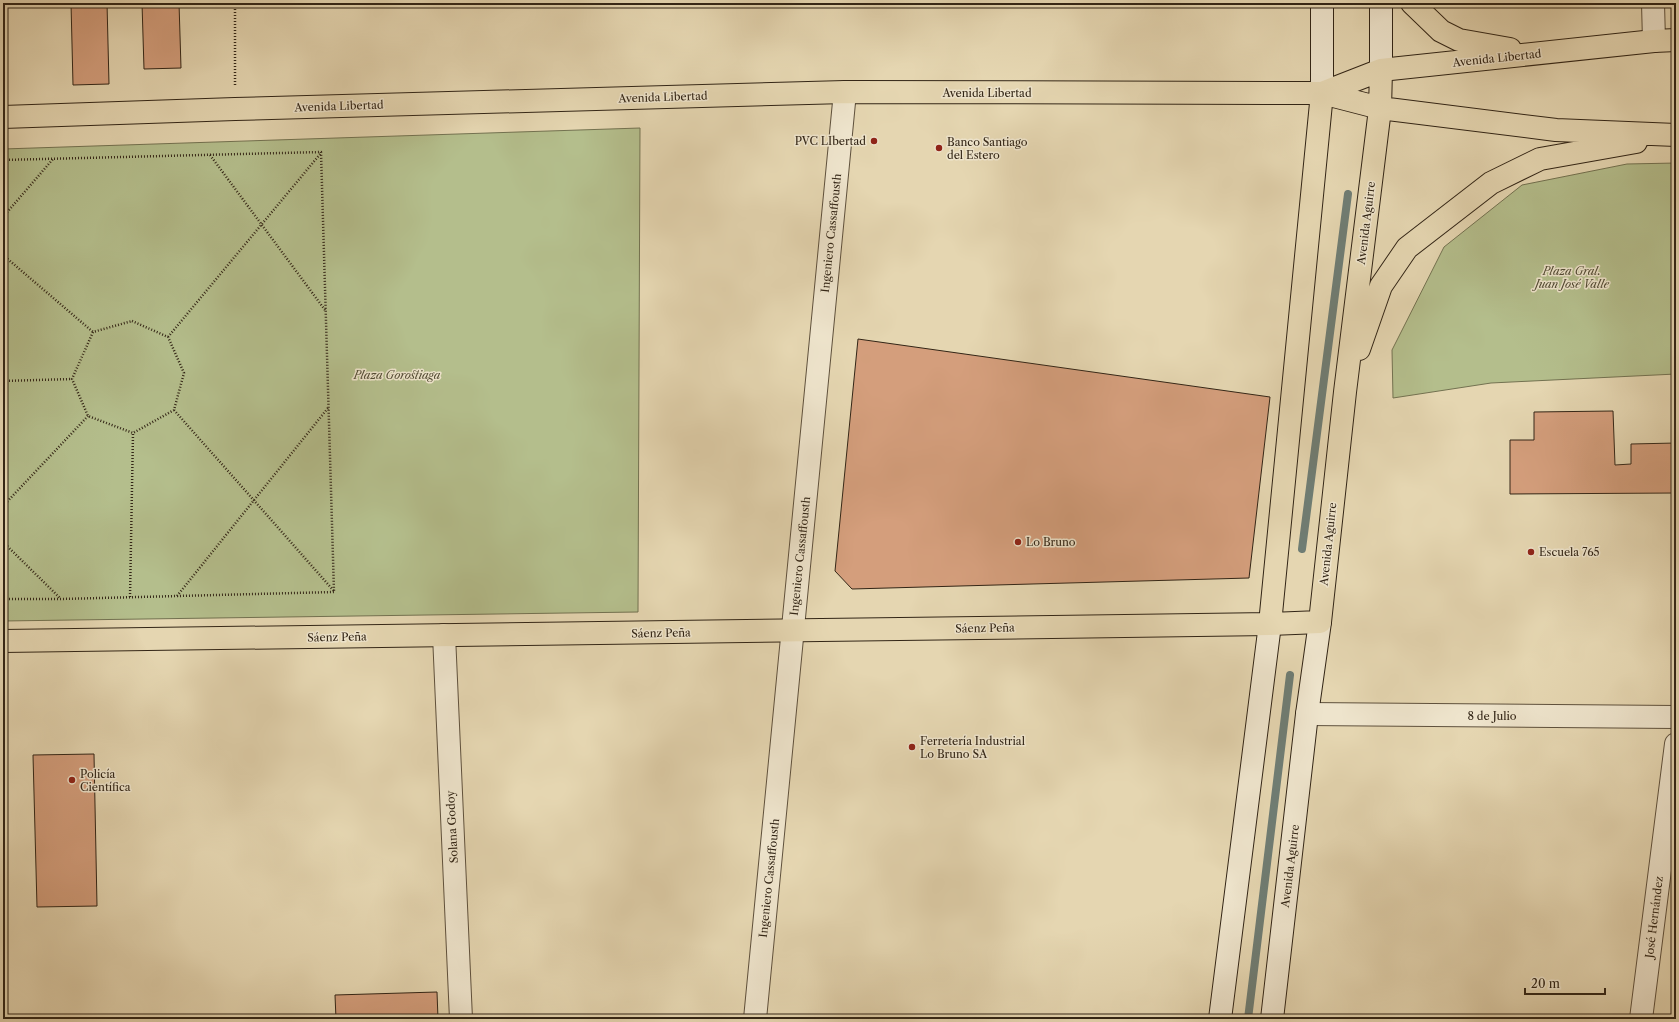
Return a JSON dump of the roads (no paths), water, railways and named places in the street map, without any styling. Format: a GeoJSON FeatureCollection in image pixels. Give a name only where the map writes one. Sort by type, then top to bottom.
{"type":"FeatureCollection","features":[{"type":"Feature","properties":{"kind":"main road"},"geometry":{"type":"LineString","coordinates":[[1412,3],[1441,31],[1459,40],[1537,53]]}},
{"type":"Feature","properties":{"kind":"main road","name":"Avenida Libertad"},"geometry":{"type":"LineString","coordinates":[[1322,93],[1381,70],[1654,41],[1676,40]]}},
{"type":"Feature","properties":{"kind":"main road","name":"Avenida Aguirre"},"geometry":{"type":"LineString","coordinates":[[1320,622],[1345,392],[1380,108],[1381,70]]}},
{"type":"Feature","properties":{"kind":"main road","name":"Avenida Libertad"},"geometry":{"type":"LineString","coordinates":[[3,118],[235,109],[845,92],[1322,93],[1380,108],[1556,130],[1676,135]]}},
{"type":"Feature","properties":{"kind":"main road"},"geometry":{"type":"LineString","coordinates":[[1270,624],[1322,93]]}},
{"type":"Feature","properties":{"kind":"main road"},"geometry":{"type":"LineString","coordinates":[[1345,392],[1381,286],[1407,248],[1445,218],[1491,183],[1540,159],[1676,135]]}},
{"type":"Feature","properties":{"kind":"main road","name":"Sáenz Peña"},"geometry":{"type":"LineString","coordinates":[[3,641],[793,631],[1320,622]]}},
{"type":"Feature","properties":{"kind":"street"},"geometry":{"type":"LineString","coordinates":[[1322,3],[1322,93]]}},
{"type":"Feature","properties":{"kind":"street"},"geometry":{"type":"LineString","coordinates":[[1381,3],[1381,70]]}},
{"type":"Feature","properties":{"kind":"street"},"geometry":{"type":"LineString","coordinates":[[1653,3],[1654,41]]}},
{"type":"Feature","properties":{"kind":"street","name":"Ingeniero Cassaffousth"},"geometry":{"type":"LineString","coordinates":[[755,1019],[845,92]]}},
{"type":"Feature","properties":{"kind":"street","name":"Avenida Aguirre"},"geometry":{"type":"LineString","coordinates":[[1272,1019],[1307,714],[1320,622]]}},
{"type":"Feature","properties":{"kind":"street"},"geometry":{"type":"LineString","coordinates":[[1220,1019],[1270,624]]}},
{"type":"Feature","properties":{"kind":"street","name":"Solana Godoy"},"geometry":{"type":"LineString","coordinates":[[444,635],[461,1019]]}},
{"type":"Feature","properties":{"kind":"street","name":"8 de Julio"},"geometry":{"type":"LineString","coordinates":[[1307,714],[1676,717]]}},
{"type":"Feature","properties":{"kind":"street","name":"José Hernández"},"geometry":{"type":"LineString","coordinates":[[1641,1019],[1676,744]]}},
{"type":"Feature","properties":{"kind":"waterway"},"geometry":{"type":"LineString","coordinates":[[1302,549],[1348,194]]}},
{"type":"Feature","properties":{"kind":"waterway"},"geometry":{"type":"LineString","coordinates":[[1248,1019],[1290,675]]}},
{"type":"Feature","properties":{"kind":"place","name":"PVC LIbertad"},"geometry":{"type":"Point","coordinates":[874,141]}},
{"type":"Feature","properties":{"kind":"place","name":"Banco Santiago del Estero"},"geometry":{"type":"Point","coordinates":[939,148]}},
{"type":"Feature","properties":{"kind":"place","name":"Lo Bruno"},"geometry":{"type":"Point","coordinates":[1018,542]}},
{"type":"Feature","properties":{"kind":"place","name":"Escuela 765"},"geometry":{"type":"Point","coordinates":[1531,552]}},
{"type":"Feature","properties":{"kind":"place","name":"Ferretería Industrial Lo Bruno SA"},"geometry":{"type":"Point","coordinates":[912,747]}},
{"type":"Feature","properties":{"kind":"place","name":"Policía Científica"},"geometry":{"type":"Point","coordinates":[72,780]}},
{"type":"Feature","properties":{"kind":"park label","name":"Plaza Gral. Juan José Valle"},"geometry":{"type":"Point","coordinates":[1572,277]}},
{"type":"Feature","properties":{"kind":"park label","name":"Plaza Gorostiaga"},"geometry":{"type":"Point","coordinates":[397,375]}}]}
